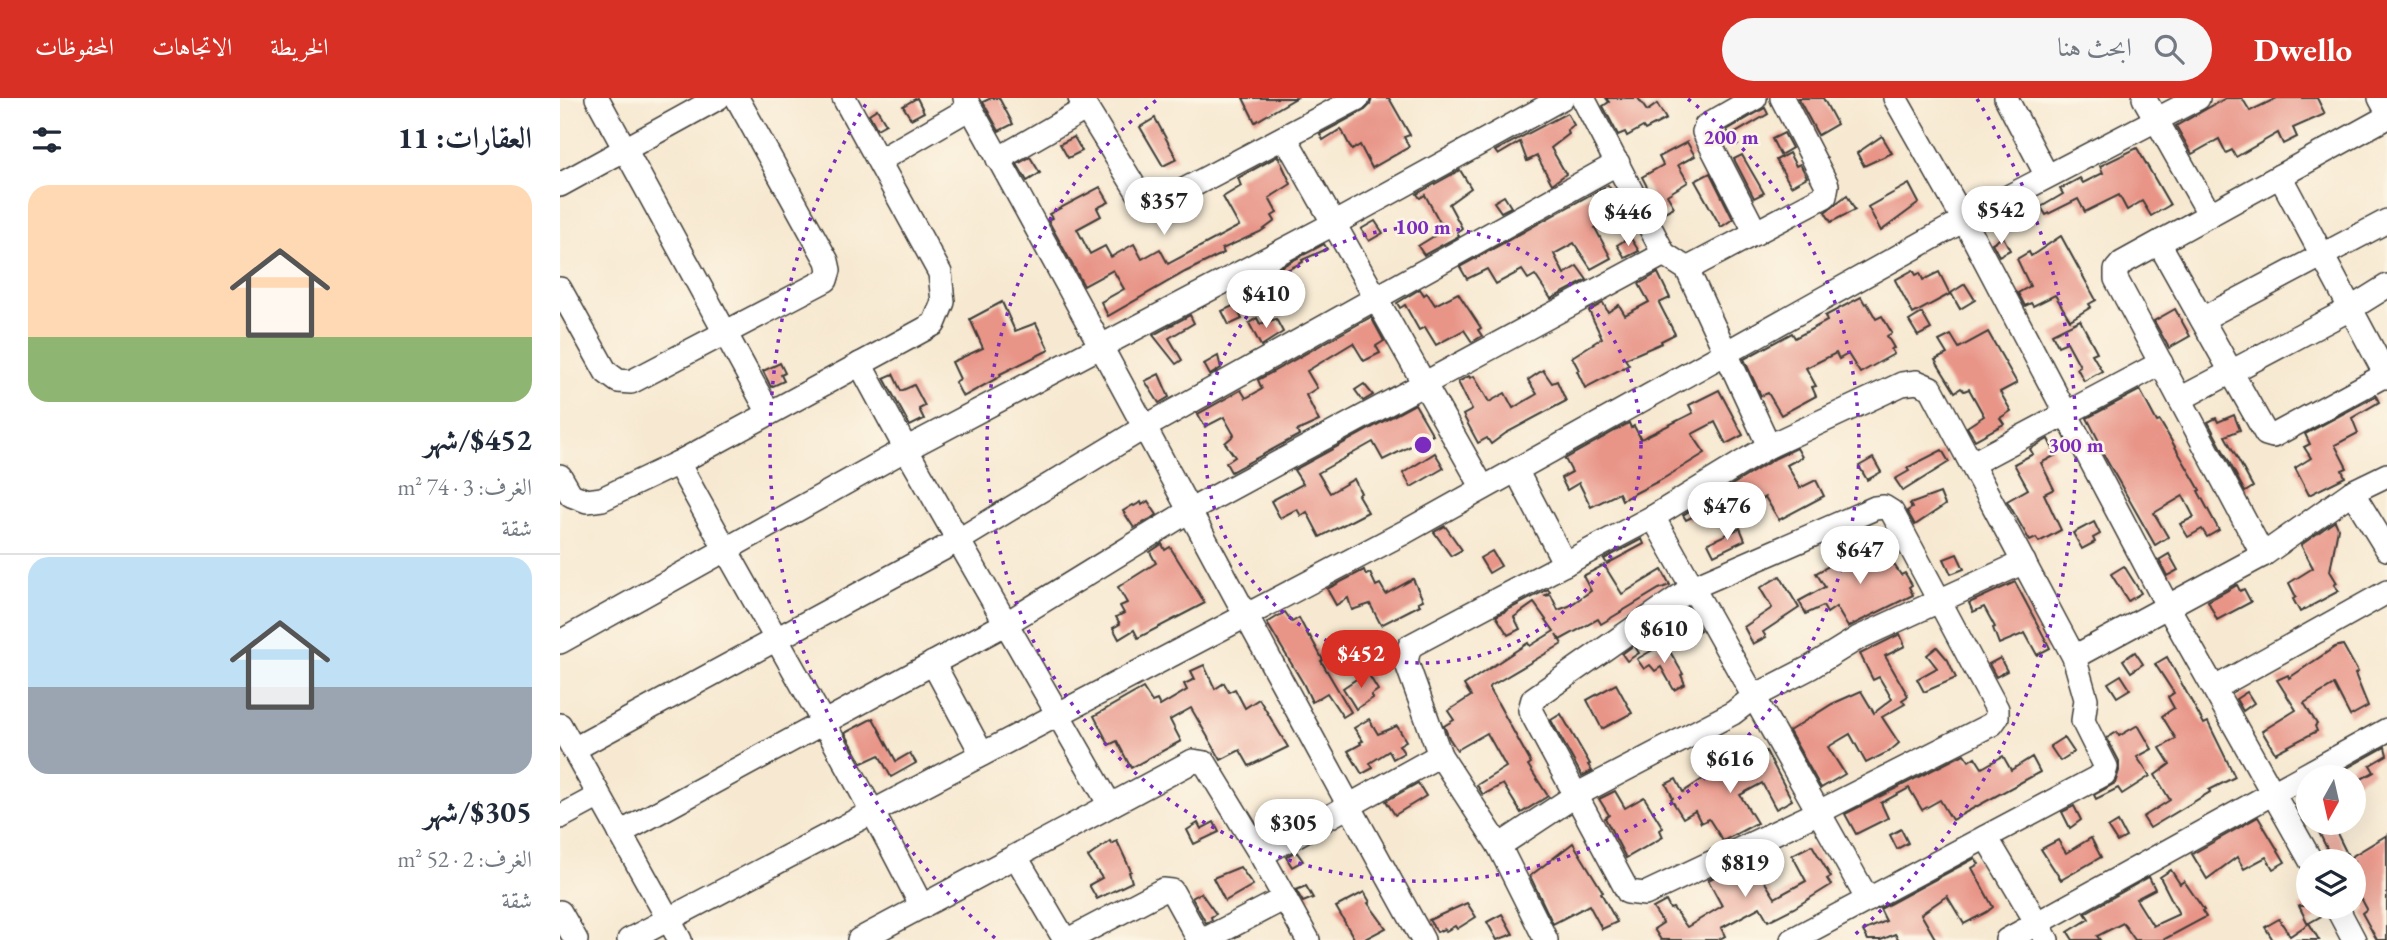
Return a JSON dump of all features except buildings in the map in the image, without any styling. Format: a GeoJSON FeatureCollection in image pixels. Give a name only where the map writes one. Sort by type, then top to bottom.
{"type":"FeatureCollection","features":[{"type":"Feature","properties":{"kind":"street"},"geometry":{"type":"LineString","coordinates":[[597,98],[769,413]]}},
{"type":"Feature","properties":{"kind":"street"},"geometry":{"type":"LineString","coordinates":[[560,186],[718,98]]}},
{"type":"Feature","properties":{"kind":"street"},"geometry":{"type":"LineString","coordinates":[[560,289],[606,372],[618,381],[631,382],[826,279],[829,270],[827,261],[737,98]]}},
{"type":"Feature","properties":{"kind":"street"},"geometry":{"type":"LineString","coordinates":[[560,476],[571,495],[587,501],[602,499],[678,463],[934,324],[943,302],[940,273],[844,98]]}},
{"type":"Feature","properties":{"kind":"street"},"geometry":{"type":"LineString","coordinates":[[998,159],[1083,103],[1139,194],[1150,199],[1169,198],[1358,98]]}},
{"type":"Feature","properties":{"kind":"street"},"geometry":{"type":"LineString","coordinates":[[560,642],[906,449],[1335,223],[1562,98]]}},
{"type":"Feature","properties":{"kind":"street"},"geometry":{"type":"LineString","coordinates":[[1583,98],[1664,254],[1687,269],[1769,446]]}},
{"type":"Feature","properties":{"kind":"street"},"geometry":{"type":"LineString","coordinates":[[1755,98],[1706,126],[1704,132],[1756,233]]}},
{"type":"Feature","properties":{"kind":"street"},"geometry":{"type":"LineString","coordinates":[[1687,269],[1825,196],[1827,185],[1782,98]]}},
{"type":"Feature","properties":{"kind":"street"},"geometry":{"type":"LineString","coordinates":[[1895,98],[1964,220],[2168,607],[2305,849]]}},
{"type":"Feature","properties":{"kind":"street"},"geometry":{"type":"LineString","coordinates":[[2006,98],[2047,177]]}},
{"type":"Feature","properties":{"kind":"street"},"geometry":{"type":"LineString","coordinates":[[2144,98],[2210,215]]}},
{"type":"Feature","properties":{"kind":"street"},"geometry":{"type":"LineString","coordinates":[[629,940],[1405,532],[1964,220],[2197,98]]}},
{"type":"Feature","properties":{"kind":"street"},"geometry":{"type":"LineString","coordinates":[[2380,98],[2387,111]]}},
{"type":"Feature","properties":{"kind":"street"},"geometry":{"type":"LineString","coordinates":[[880,160],[967,103],[1102,346],[1423,940]]}},
{"type":"Feature","properties":{"kind":"street"},"geometry":{"type":"LineString","coordinates":[[2263,555],[2116,279],[2116,270],[2159,243],[2387,117]]}},
{"type":"Feature","properties":{"kind":"street"},"geometry":{"type":"LineString","coordinates":[[1285,137],[1483,488]]}},
{"type":"Feature","properties":{"kind":"street"},"geometry":{"type":"LineString","coordinates":[[573,749],[959,540],[1145,427],[1618,163]]}},
{"type":"Feature","properties":{"kind":"street"},"geometry":{"type":"LineString","coordinates":[[2159,243],[2266,434],[2273,436],[2386,375],[2280,176]]}},
{"type":"Feature","properties":{"kind":"street"},"geometry":{"type":"LineString","coordinates":[[2202,319],[2387,221]]}},
{"type":"Feature","properties":{"kind":"street"},"geometry":{"type":"LineString","coordinates":[[620,833],[1007,623],[1189,511],[1664,254]]}},
{"type":"Feature","properties":{"kind":"street"},"geometry":{"type":"LineString","coordinates":[[2180,399],[2350,309],[2387,286]]}},
{"type":"Feature","properties":{"kind":"street"},"geometry":{"type":"LineString","coordinates":[[1973,463],[2161,363]]}},
{"type":"Feature","properties":{"kind":"street"},"geometry":{"type":"LineString","coordinates":[[860,364],[1110,805]]}},
{"type":"Feature","properties":{"kind":"street"},"geometry":{"type":"LineString","coordinates":[[1544,939],[1499,846],[1440,755],[1406,661],[1410,646],[1653,517],[1769,446],[1902,384],[1917,382],[1931,388],[2074,657],[2086,698],[2083,721],[2106,767],[2104,774],[1792,940]]}},
{"type":"Feature","properties":{"kind":"street"},"geometry":{"type":"LineString","coordinates":[[678,463],[874,811],[922,907]]}},
{"type":"Feature","properties":{"kind":"street"},"geometry":{"type":"LineString","coordinates":[[1516,470],[1565,564]]}},
{"type":"Feature","properties":{"kind":"street"},"geometry":{"type":"LineString","coordinates":[[2074,657],[2263,555],[2352,492],[2387,475]]}},
{"type":"Feature","properties":{"kind":"street"},"geometry":{"type":"LineString","coordinates":[[2352,492],[2387,550]]}},
{"type":"Feature","properties":{"kind":"street"},"geometry":{"type":"LineString","coordinates":[[1875,508],[1884,508],[1892,512],[1997,709],[1997,718],[1992,724],[1819,812],[1645,894],[1629,891],[1530,710],[1534,699],[1693,587],[1875,508]]}},
{"type":"Feature","properties":{"kind":"street"},"geometry":{"type":"LineString","coordinates":[[1653,517],[1868,900]]}},
{"type":"Feature","properties":{"kind":"street"},"geometry":{"type":"LineString","coordinates":[[1499,846],[1576,795],[1733,713],[1755,696],[1811,667],[1858,638],[2024,562]]}},
{"type":"Feature","properties":{"kind":"street"},"geometry":{"type":"LineString","coordinates":[[2215,688],[2387,592]]}},
{"type":"Feature","properties":{"kind":"street"},"geometry":{"type":"LineString","coordinates":[[933,663],[982,754]]}},
{"type":"Feature","properties":{"kind":"street"},"geometry":{"type":"LineString","coordinates":[[560,725],[680,940]]}},
{"type":"Feature","properties":{"kind":"street"},"geometry":{"type":"LineString","coordinates":[[2007,940],[2043,932],[2274,792],[2387,730]]}},
{"type":"Feature","properties":{"kind":"street"},"geometry":{"type":"LineString","coordinates":[[1261,855],[1440,755]]}},
{"type":"Feature","properties":{"kind":"street"},"geometry":{"type":"LineString","coordinates":[[859,940],[1193,761],[1205,763],[1261,855],[1308,940]]}},
{"type":"Feature","properties":{"kind":"street"},"geometry":{"type":"LineString","coordinates":[[560,817],[599,796]]}},
{"type":"Feature","properties":{"kind":"street"},"geometry":{"type":"LineString","coordinates":[[1986,837],[2043,932]]}},
{"type":"Feature","properties":{"kind":"street"},"geometry":{"type":"LineString","coordinates":[[1016,857],[1066,940],[1163,890],[1172,891],[1202,940],[1285,898]]}},
{"type":"Feature","properties":{"kind":"street"},"geometry":{"type":"LineString","coordinates":[[560,912],[576,940]]}},
{"type":"Feature","properties":{"kind":"street"},"geometry":{"type":"LineString","coordinates":[[2343,919],[2354,940]]}}]}
